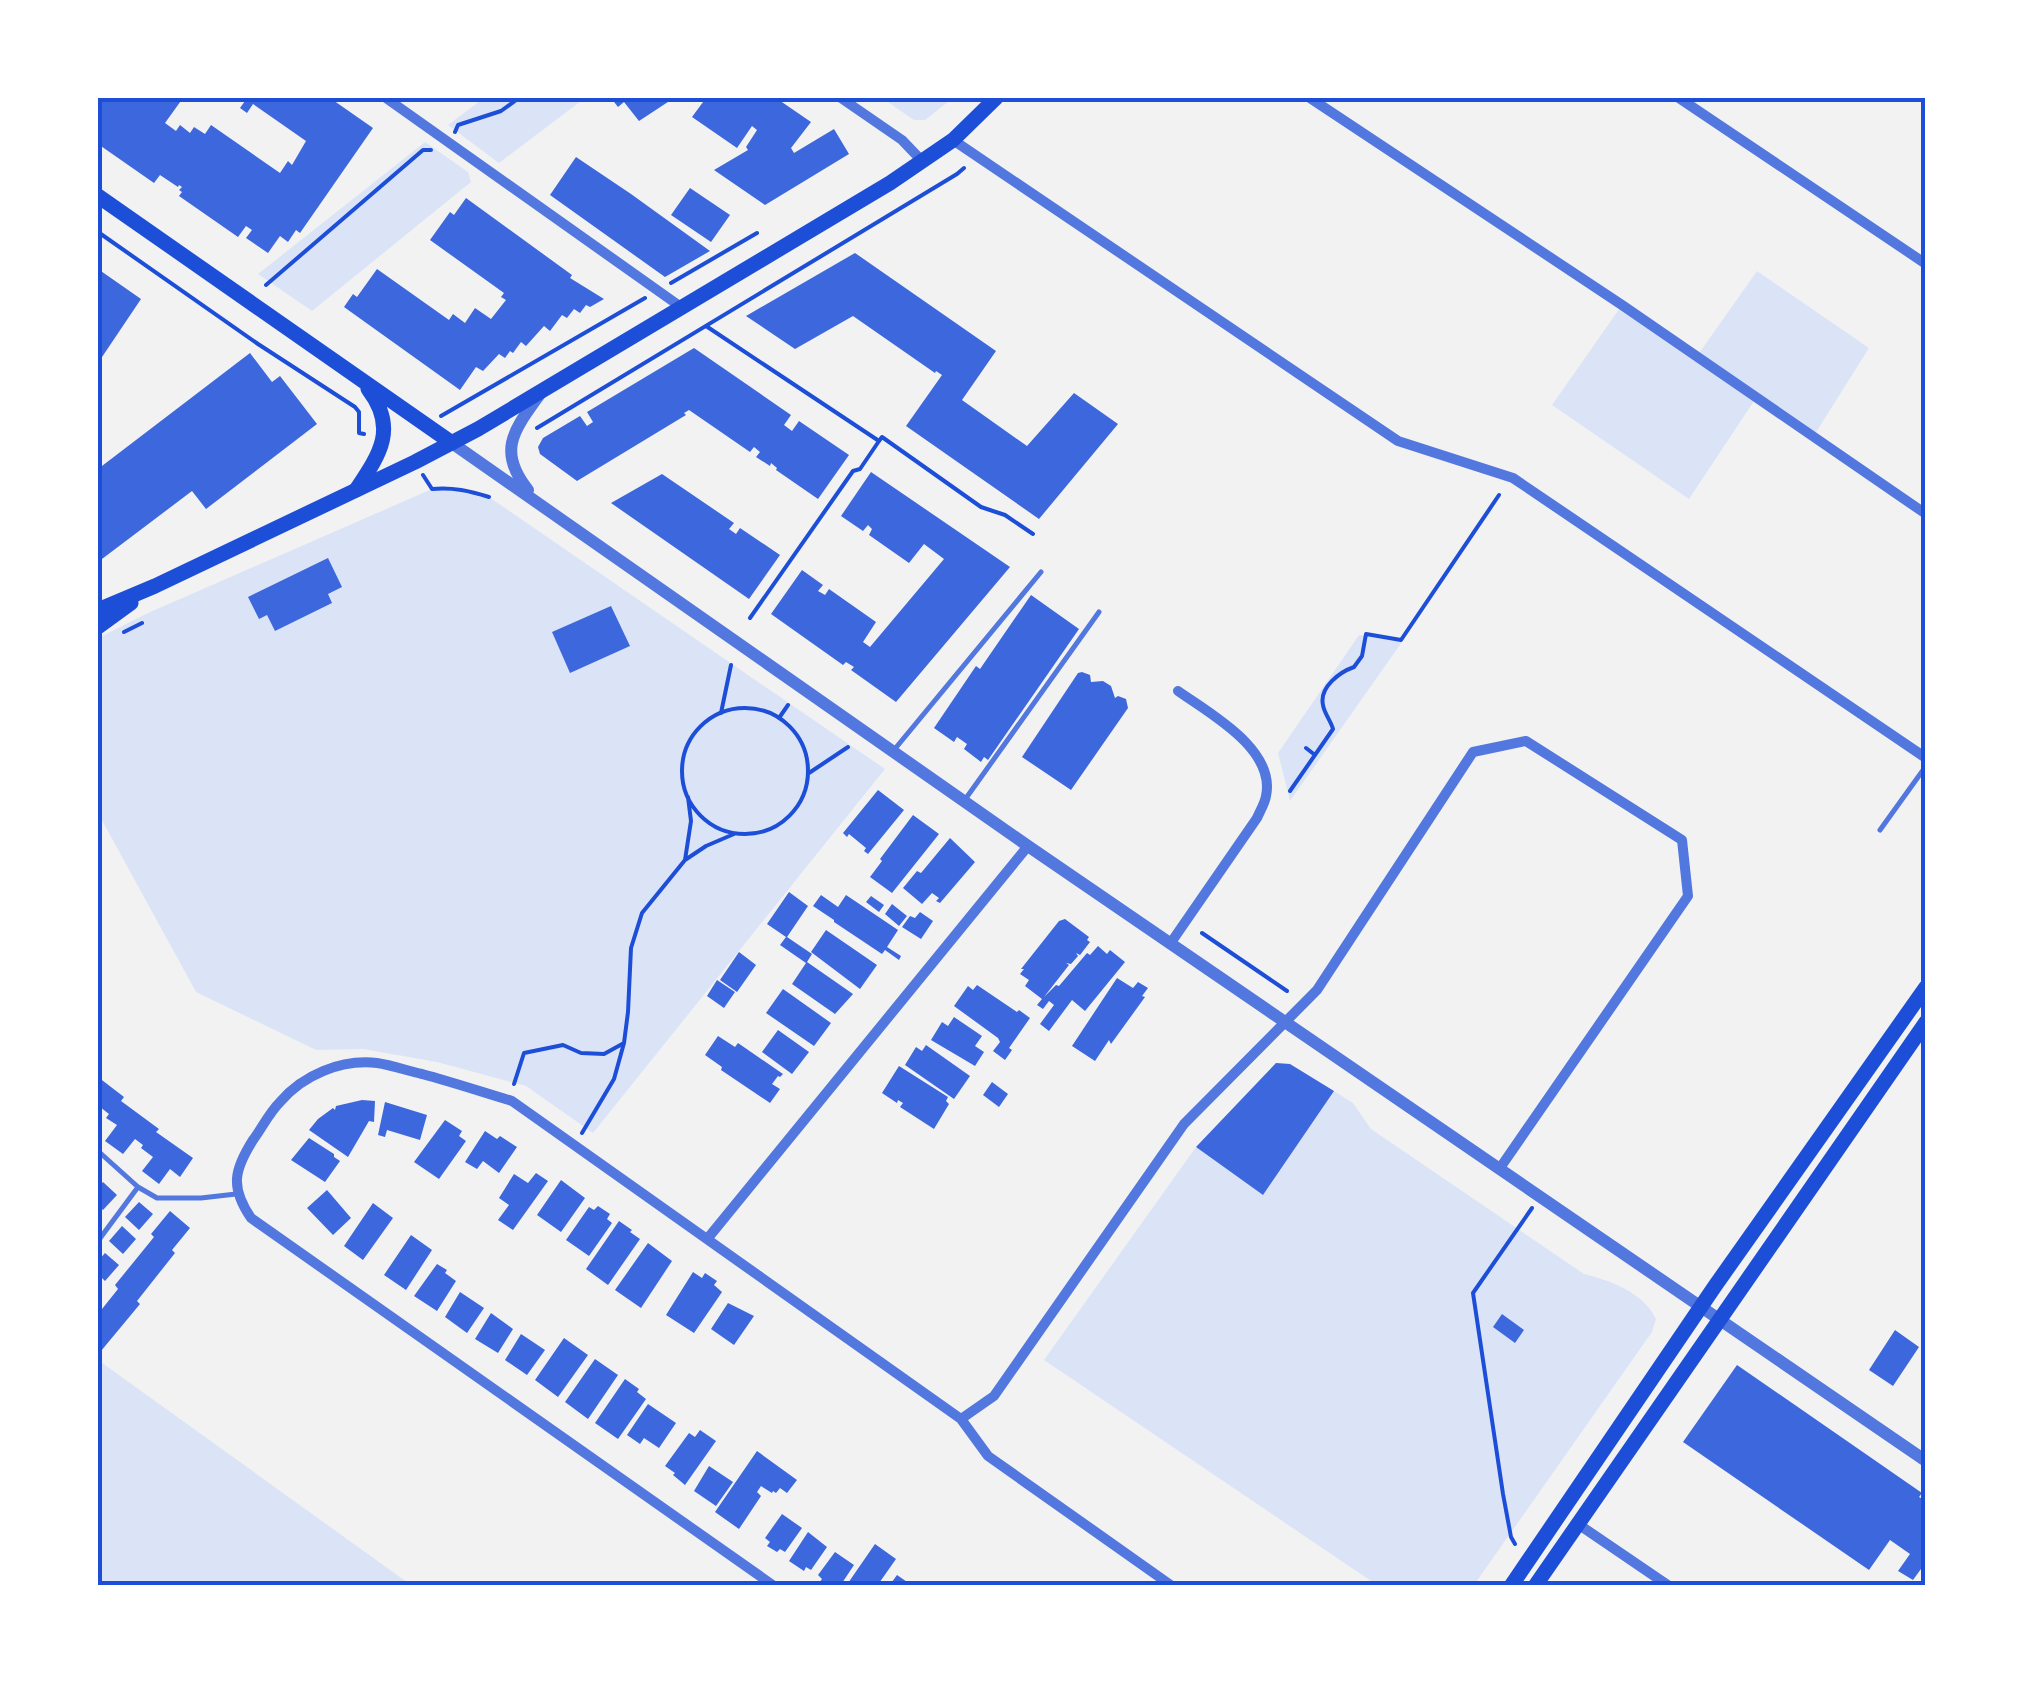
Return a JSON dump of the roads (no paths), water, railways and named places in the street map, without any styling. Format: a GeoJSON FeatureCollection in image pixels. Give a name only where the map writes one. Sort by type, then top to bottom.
{"type":"FeatureCollection","features":[{"type":"Feature","properties":{"kind":"main road"},"geometry":{"type":"LineString","coordinates":[[98,610],[452,443],[542,392],[923,162],[953,140],[996,98]]}},
{"type":"Feature","properties":{"kind":"main road"},"geometry":{"type":"LineString","coordinates":[[98,196],[452,443]]}},
{"type":"Feature","properties":{"kind":"main road"},"geometry":{"type":"LineString","coordinates":[[356,490],[380,451],[384,430],[382,410],[359,378]]}},
{"type":"Feature","properties":{"kind":"main road"},"geometry":{"type":"LineString","coordinates":[[98,627],[155,586]]}},
{"type":"Feature","properties":{"kind":"main road"},"geometry":{"type":"LineString","coordinates":[[1511,1586],[1926,987]]}},
{"type":"Feature","properties":{"kind":"main road"},"geometry":{"type":"LineString","coordinates":[[1535,1586],[1926,1022]]}},
{"type":"Feature","properties":{"kind":"street"},"geometry":{"type":"LineString","coordinates":[[386,98],[681,308]]}},
{"type":"Feature","properties":{"kind":"street"},"geometry":{"type":"LineString","coordinates":[[841,98],[902,140],[923,162]]}},
{"type":"Feature","properties":{"kind":"street"},"geometry":{"type":"LineString","coordinates":[[1310,98],[1606,294],[1926,514]]}},
{"type":"Feature","properties":{"kind":"street"},"geometry":{"type":"LineString","coordinates":[[1679,98],[1926,264]]}},
{"type":"Feature","properties":{"kind":"street"},"geometry":{"type":"LineString","coordinates":[[953,140],[1398,441],[1513,478],[1926,758]]}},
{"type":"Feature","properties":{"kind":"street"},"geometry":{"type":"LineString","coordinates":[[540,505],[516,473],[510,452],[516,428],[542,392]]}},
{"type":"Feature","properties":{"kind":"street"},"geometry":{"type":"LineString","coordinates":[[452,443],[964,802],[1926,1462]]}},
{"type":"Feature","properties":{"kind":"street"},"geometry":{"type":"LineString","coordinates":[[1170,944],[1257,818],[1267,794],[1266,775],[1256,753],[1234,730],[1178,691]]}},
{"type":"Feature","properties":{"kind":"street"},"geometry":{"type":"LineString","coordinates":[[961,1419],[994,1396],[1184,1124],[1317,990],[1472,752],[1526,741],[1682,840],[1688,896],[1500,1168]]}},
{"type":"Feature","properties":{"kind":"street"},"geometry":{"type":"LineString","coordinates":[[708,1238],[1028,846]]}},
{"type":"Feature","properties":{"kind":"street"},"geometry":{"type":"LineString","coordinates":[[774,1586],[251,1218],[238,1194],[238,1169],[279,1102],[296,1086],[329,1068],[351,1063],[377,1063],[512,1101],[961,1419],[988,1456],[1172,1586]]}},
{"type":"Feature","properties":{"kind":"street"},"geometry":{"type":"LineString","coordinates":[[1578,1524],[1669,1586]]}},
{"type":"Feature","properties":{"kind":"lane"},"geometry":{"type":"LineString","coordinates":[[892,752],[1041,572]]}},
{"type":"Feature","properties":{"kind":"lane"},"geometry":{"type":"LineString","coordinates":[[964,802],[1099,612]]}},
{"type":"Feature","properties":{"kind":"lane"},"geometry":{"type":"LineString","coordinates":[[1880,830],[1926,766]]}},
{"type":"Feature","properties":{"kind":"lane"},"geometry":{"type":"LineString","coordinates":[[98,1152],[157,1198],[238,1194]]}},
{"type":"Feature","properties":{"kind":"lane"},"geometry":{"type":"LineString","coordinates":[[98,1241],[138,1186]]}}]}
